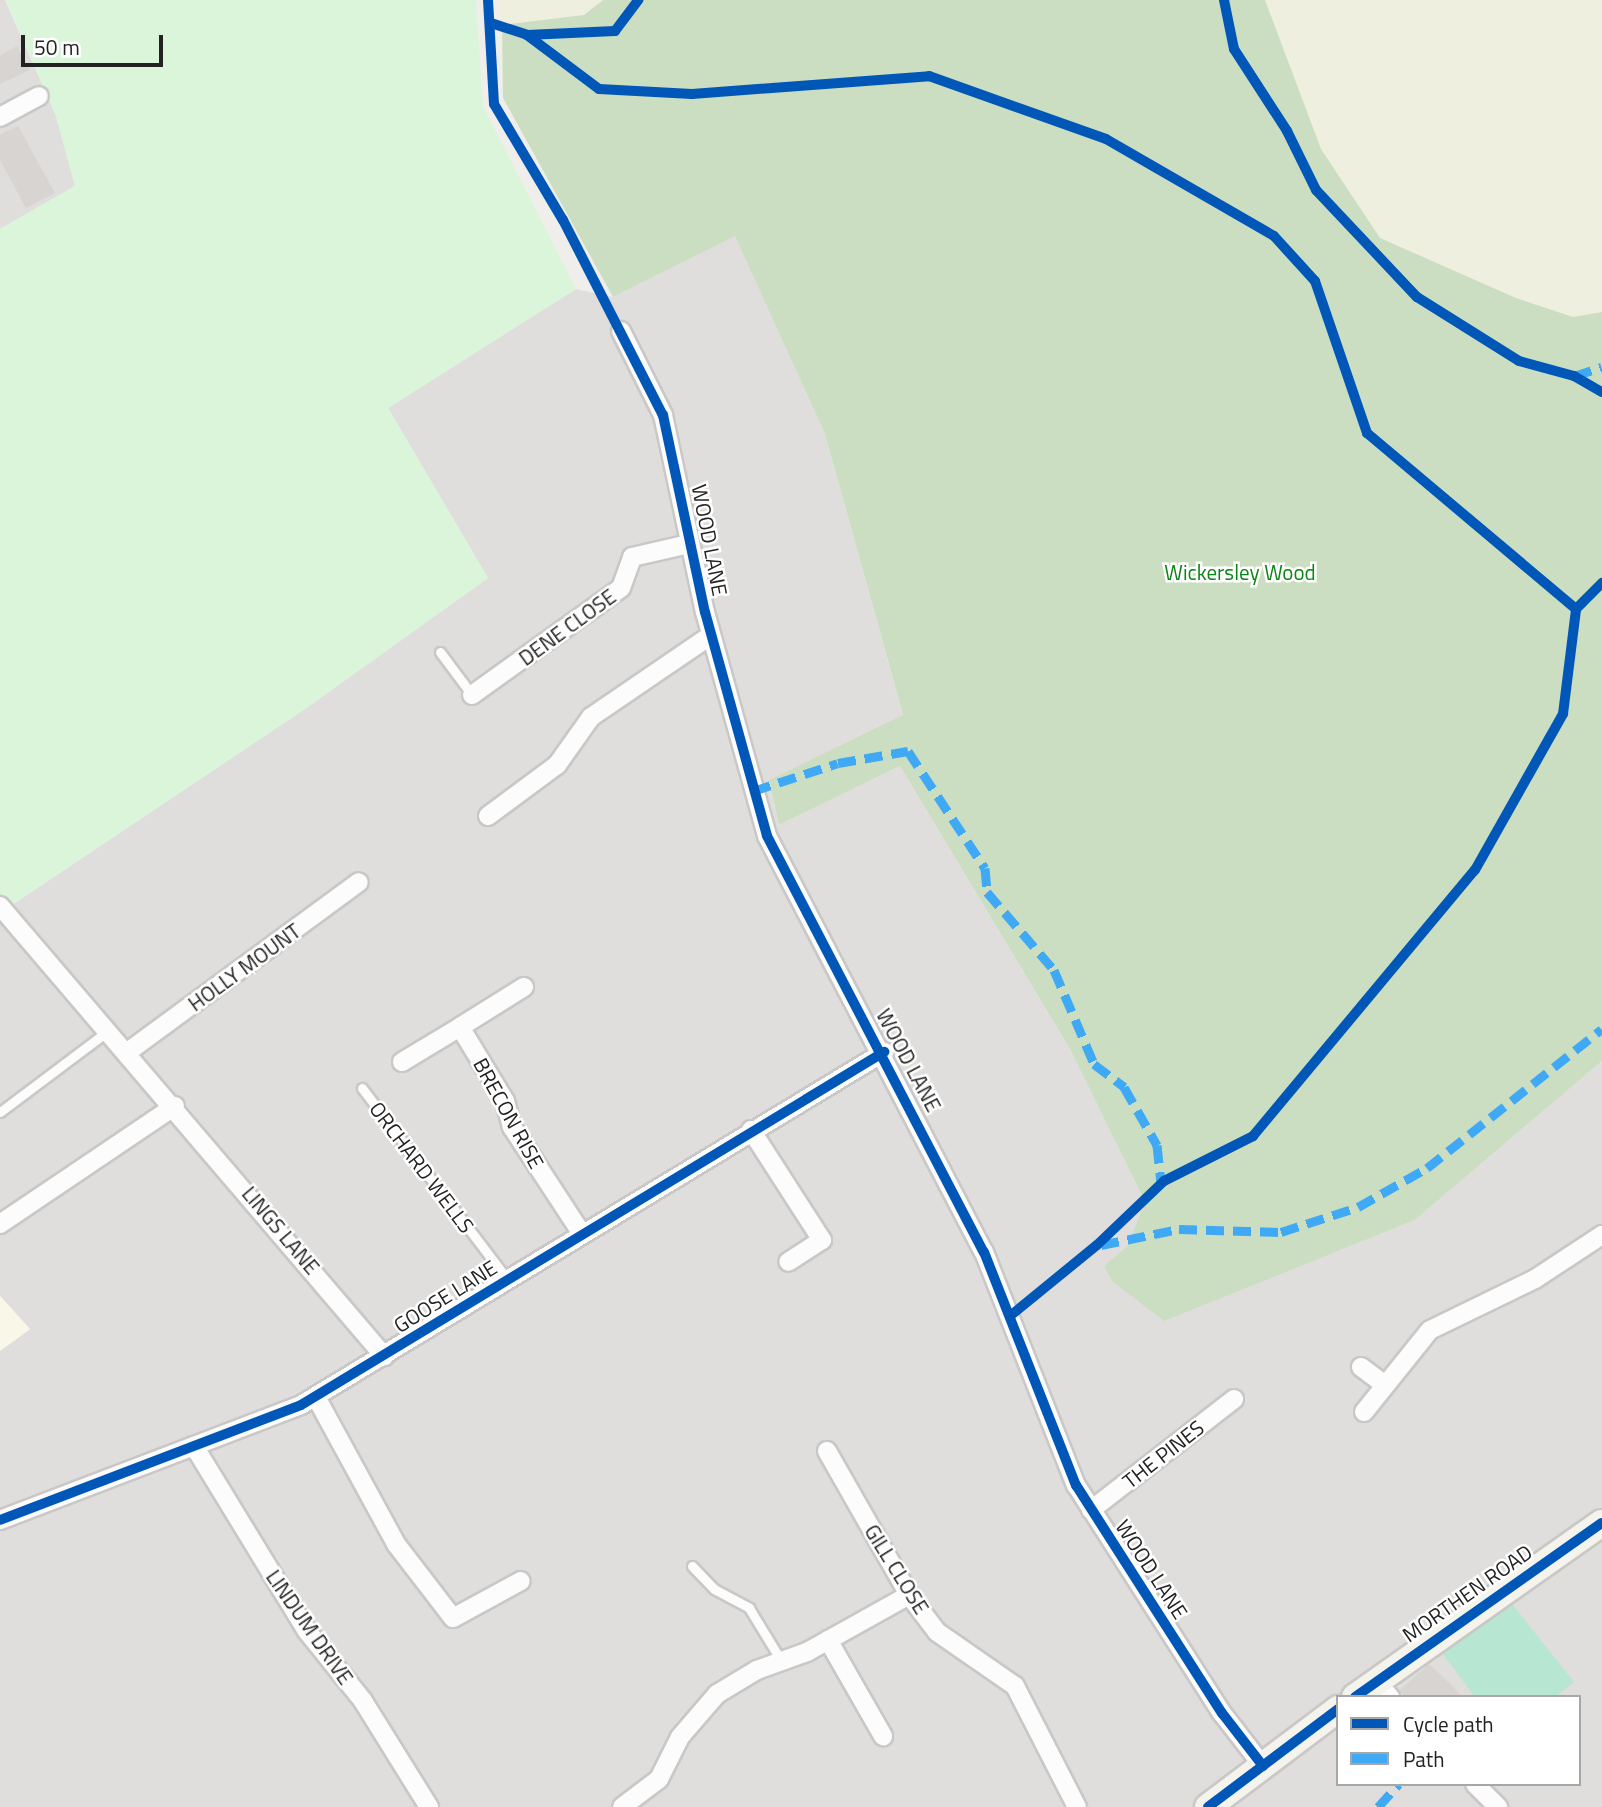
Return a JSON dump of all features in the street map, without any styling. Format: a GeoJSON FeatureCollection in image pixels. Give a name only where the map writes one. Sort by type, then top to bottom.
{"type":"FeatureCollection","features":[{"type":"Feature","properties":{"kind":"main road","name":"MORTHEN ROAD"},"geometry":{"type":"LineString","coordinates":[[1374,1692],[1602,1523]]}},
{"type":"Feature","properties":{"kind":"main road"},"geometry":{"type":"LineString","coordinates":[[1208,1807],[1336,1711]]}},
{"type":"Feature","properties":{"kind":"street"},"geometry":{"type":"LineString","coordinates":[[0,117],[39,96]]}},
{"type":"Feature","properties":{"kind":"street","name":"WOOD LANE"},"geometry":{"type":"LineString","coordinates":[[621,331],[663,415],[711,635],[767,836],[884,1052],[985,1252],[1061,1454],[1091,1510],[1222,1713],[1264,1766]]}},
{"type":"Feature","properties":{"kind":"street","name":"DENE CLOSE"},"geometry":{"type":"LineString","coordinates":[[472,695],[621,588],[632,557],[689,544]]}},
{"type":"Feature","properties":{"kind":"street"},"geometry":{"type":"LineString","coordinates":[[488,816],[557,765],[591,717],[711,635]]}},
{"type":"Feature","properties":{"kind":"street","name":"HOLLY MOUNT"},"geometry":{"type":"LineString","coordinates":[[129,1051],[359,882]]}},
{"type":"Feature","properties":{"kind":"street","name":"LINGS LANE"},"geometry":{"type":"LineString","coordinates":[[0,906],[129,1051],[384,1356]]}},
{"type":"Feature","properties":{"kind":"street"},"geometry":{"type":"LineString","coordinates":[[402,1062],[524,987]]}},
{"type":"Feature","properties":{"kind":"street","name":"BRECON RISE"},"geometry":{"type":"LineString","coordinates":[[460,1027],[505,1101],[512,1127],[582,1234]]}},
{"type":"Feature","properties":{"kind":"street","name":"GOOSE LANE"},"geometry":{"type":"LineString","coordinates":[[0,1520],[316,1397],[751,1130],[884,1052]]}},
{"type":"Feature","properties":{"kind":"street"},"geometry":{"type":"LineString","coordinates":[[0,1224],[175,1106]]}},
{"type":"Feature","properties":{"kind":"street"},"geometry":{"type":"LineString","coordinates":[[751,1130],[822,1240],[788,1262]]}},
{"type":"Feature","properties":{"kind":"street"},"geometry":{"type":"LineString","coordinates":[[1364,1412],[1430,1330],[1449,1317],[1535,1279],[1602,1235]]}},
{"type":"Feature","properties":{"kind":"street"},"geometry":{"type":"LineString","coordinates":[[1362,1367],[1385,1385]]}},
{"type":"Feature","properties":{"kind":"street"},"geometry":{"type":"LineString","coordinates":[[316,1397],[396,1544],[453,1618],[521,1581]]}},
{"type":"Feature","properties":{"kind":"street","name":"THE PINES"},"geometry":{"type":"LineString","coordinates":[[1091,1510],[1234,1399]]}},
{"type":"Feature","properties":{"kind":"street","name":"LINDUM DRIVE"},"geometry":{"type":"LineString","coordinates":[[194,1446],[307,1630],[362,1701],[429,1807]]}},
{"type":"Feature","properties":{"kind":"street","name":"GILL CLOSE"},"geometry":{"type":"LineString","coordinates":[[827,1451],[909,1595],[937,1632],[1015,1686],[1077,1807]]}},
{"type":"Feature","properties":{"kind":"street"},"geometry":{"type":"LineString","coordinates":[[622,1807],[659,1779],[680,1737],[717,1694],[828,1640],[909,1595]]}},
{"type":"Feature","properties":{"kind":"street"},"geometry":{"type":"LineString","coordinates":[[828,1640],[883,1736]]}},
{"type":"Feature","properties":{"kind":"street"},"geometry":{"type":"LineString","coordinates":[[1477,1786],[1498,1807]]}},
{"type":"Feature","properties":{"kind":"lane"},"geometry":{"type":"LineString","coordinates":[[440,652],[472,695]]}},
{"type":"Feature","properties":{"kind":"lane"},"geometry":{"type":"LineString","coordinates":[[0,1112],[110,1030]]}},
{"type":"Feature","properties":{"kind":"lane","name":"ORCHARD WELLS"},"geometry":{"type":"LineString","coordinates":[[362,1088],[508,1280]]}},
{"type":"Feature","properties":{"kind":"lane"},"geometry":{"type":"LineString","coordinates":[[692,1566],[714,1589],[749,1608],[782,1662]]}},
{"type":"Feature","properties":{"kind":"shaded area"},"geometry":{"type":"Polygon","coordinates":[[[0,0],[5,0],[56,116],[75,186],[0,229],[0,0]]]}},
{"type":"Feature","properties":{"kind":"shaded area"},"geometry":{"type":"Polygon","coordinates":[[[735,235],[825,434],[903,716],[769,780],[779,825],[900,766],[1070,1049],[1145,1202],[1127,1246],[1104,1266],[1164,1320],[1415,1220],[1602,1061],[1602,1807],[0,1807],[0,1351],[30,1329],[0,1296],[0,892],[12,905],[305,709],[488,578],[388,408],[576,289],[613,297],[735,235]]]}},
{"type":"Feature","properties":{"kind":"shaded area"},"geometry":{"type":"Polygon","coordinates":[[[0,1296],[30,1329],[0,1351],[0,1296]]]}},
{"type":"Feature","properties":{"kind":"green space"},"geometry":{"type":"Polygon","coordinates":[[[6,0],[476,0],[483,106],[576,289],[388,408],[488,578],[305,709],[11,905],[0,892],[0,229],[75,186],[56,116],[6,0]]]}},
{"type":"Feature","properties":{"kind":"green space"},"geometry":{"type":"Polygon","coordinates":[[[498,0],[603,0],[584,15],[502,25],[498,0]]]}},
{"type":"Feature","properties":{"kind":"green space","name":"Wickersley Wood"},"geometry":{"type":"Polygon","coordinates":[[[603,0],[1265,0],[1321,149],[1380,238],[1516,298],[1573,317],[1602,312],[1602,1061],[1415,1220],[1164,1321],[1113,1282],[1104,1266],[1127,1246],[1145,1202],[1070,1049],[900,766],[779,825],[769,780],[903,715],[825,434],[735,236],[613,297],[503,98],[502,25],[584,15],[603,0]]]}},
{"type":"Feature","properties":{"kind":"green space"},"geometry":{"type":"Polygon","coordinates":[[[1265,0],[1602,0],[1602,312],[1573,317],[1516,298],[1380,238],[1321,149],[1265,0]]]}},
{"type":"Feature","properties":{"kind":"green space"},"geometry":{"type":"Polygon","coordinates":[[[1509,1600],[1574,1682],[1558,1695],[1474,1695],[1442,1653],[1509,1600]]]}},
{"type":"Feature","properties":{"kind":"building"},"geometry":{"type":"Polygon","coordinates":[[[17,46],[30,70],[0,84],[0,56],[17,46]]]}},
{"type":"Feature","properties":{"kind":"building"},"geometry":{"type":"Polygon","coordinates":[[[18,126],[55,193],[26,208],[0,160],[0,135],[18,126]]]}},
{"type":"Feature","properties":{"kind":"building"},"geometry":{"type":"Polygon","coordinates":[[[1429,1664],[1461,1695],[1403,1695],[1399,1691],[1429,1664]]]}},
{"type":"Feature","properties":{"kind":"marked path"},"geometry":{"type":"LineString","coordinates":[[1574,376],[1602,367]]}},
{"type":"Feature","properties":{"kind":"marked path"},"geometry":{"type":"LineString","coordinates":[[753,791],[838,763],[908,751],[985,868],[987,892],[1054,970],[1094,1064],[1124,1087],[1157,1145],[1161,1184]]}},
{"type":"Feature","properties":{"kind":"marked path"},"geometry":{"type":"LineString","coordinates":[[1101,1245],[1179,1229],[1281,1232],[1358,1207],[1427,1168],[1602,1029]]}},
{"type":"Feature","properties":{"kind":"marked path"},"geometry":{"type":"LineString","coordinates":[[1378,1807],[1397,1786]]}},
{"type":"Feature","properties":{"kind":"cycle path"},"geometry":{"type":"LineString","coordinates":[[488,0],[494,104],[563,220],[663,415],[705,612],[767,836],[984,1252],[1076,1485],[1222,1713],[1263,1766]]}},
{"type":"Feature","properties":{"kind":"cycle path"},"geometry":{"type":"LineString","coordinates":[[527,35],[615,31],[638,0]]}},
{"type":"Feature","properties":{"kind":"cycle path"},"geometry":{"type":"LineString","coordinates":[[1224,0],[1234,49],[1287,131],[1316,190],[1417,297],[1519,361],[1574,376],[1602,392]]}},
{"type":"Feature","properties":{"kind":"cycle path"},"geometry":{"type":"LineString","coordinates":[[491,23],[527,35],[599,89],[692,94],[929,76],[1106,139],[1274,236],[1315,281],[1367,433],[1576,609]]}},
{"type":"Feature","properties":{"kind":"cycle path"},"geometry":{"type":"LineString","coordinates":[[1010,1316],[1097,1245],[1164,1181],[1253,1136],[1475,870],[1563,714],[1576,609],[1602,583]]}},
{"type":"Feature","properties":{"kind":"cycle path"},"geometry":{"type":"LineString","coordinates":[[0,1520],[301,1405],[884,1052]]}},
{"type":"Feature","properties":{"kind":"cycle path"},"geometry":{"type":"LineString","coordinates":[[1358,1695],[1602,1523]]}},
{"type":"Feature","properties":{"kind":"cycle path"},"geometry":{"type":"LineString","coordinates":[[1208,1807],[1336,1711]]}}]}
